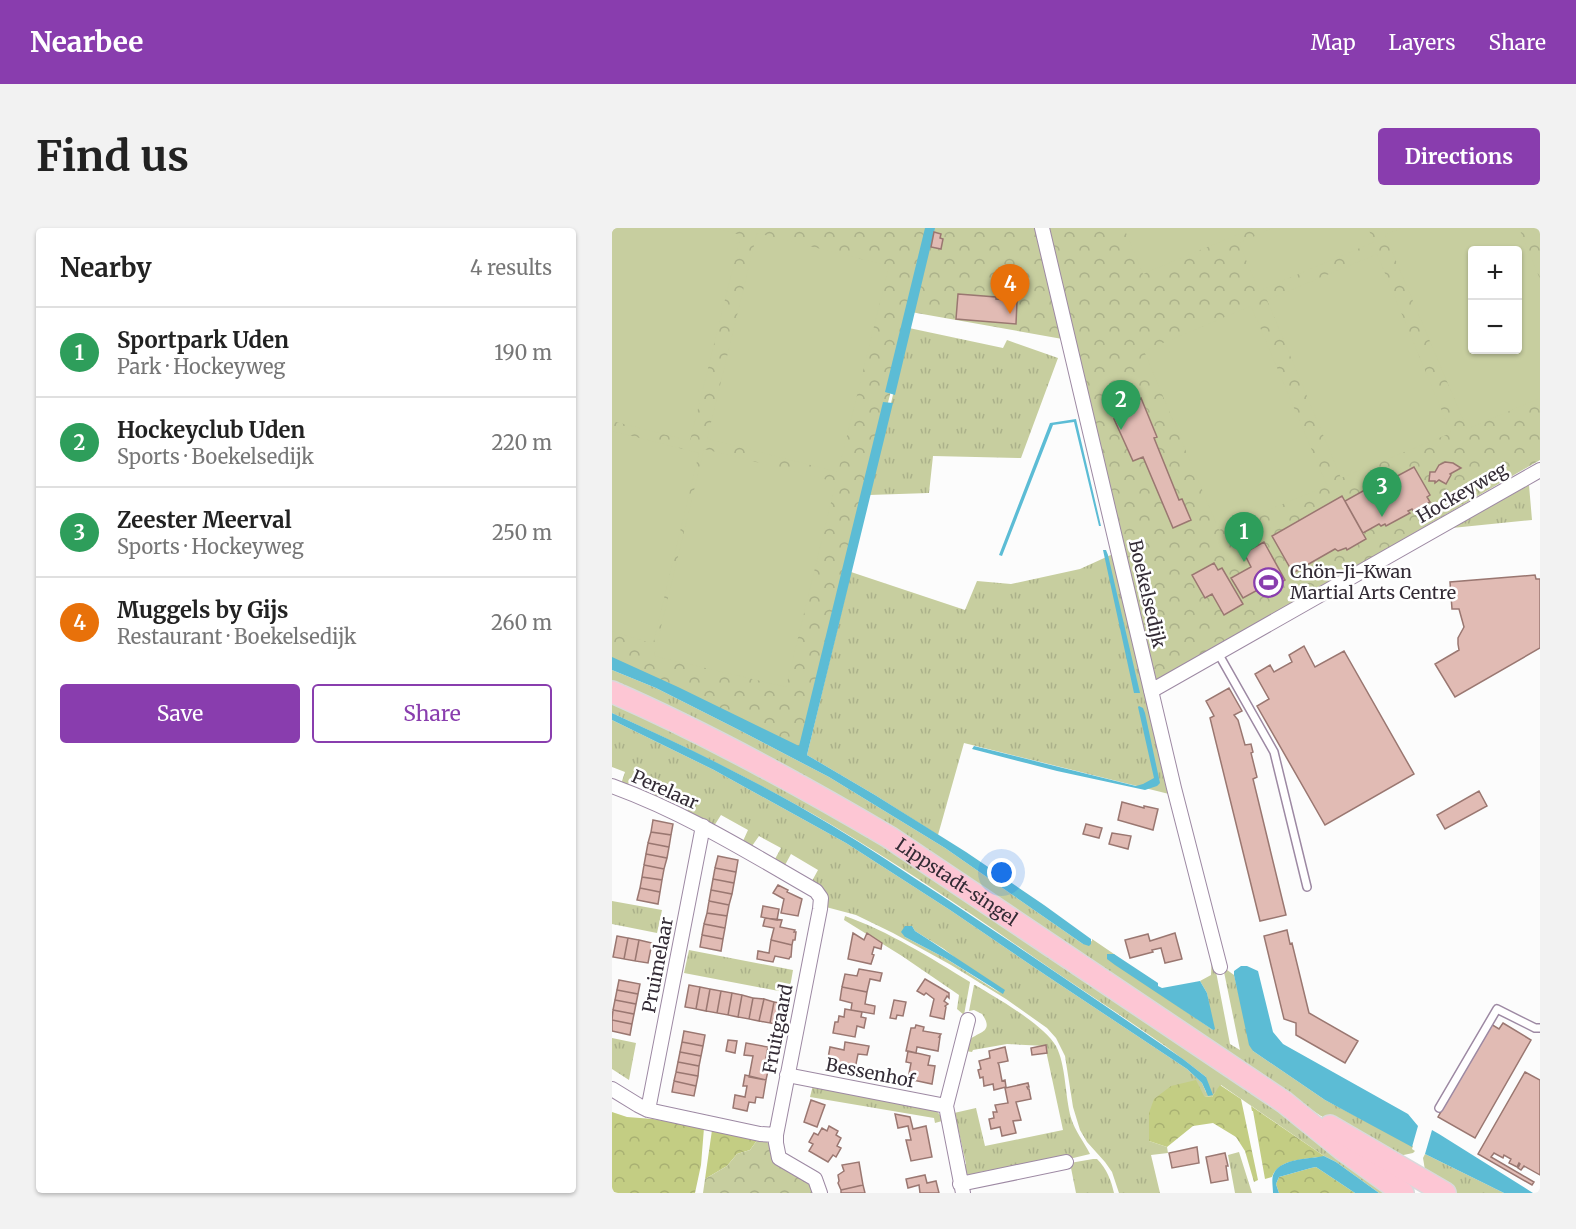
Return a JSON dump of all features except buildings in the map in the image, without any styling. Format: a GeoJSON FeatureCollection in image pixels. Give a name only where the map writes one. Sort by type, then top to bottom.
{"type":"FeatureCollection","features":[{"type":"Feature","properties":{"kind":"main road","name":"Lippstadt-singel"},"geometry":{"type":"LineString","coordinates":[[612,692],[730,748],[889,837],[1284,1102],[1402,1193]]}},
{"type":"Feature","properties":{"kind":"main road","name":"Lippstadt-singel"},"geometry":{"type":"LineString","coordinates":[[1284,1102],[1350,1137],[1445,1193]]}},
{"type":"Feature","properties":{"kind":"street","name":"Boekelsedijk"},"geometry":{"type":"LineString","coordinates":[[1042,228],[1151,691],[1220,967]]}},
{"type":"Feature","properties":{"kind":"street","name":"Hockeyweg"},"geometry":{"type":"LineString","coordinates":[[1151,691],[1540,470]]}},
{"type":"Feature","properties":{"kind":"street","name":"Perelaar"},"geometry":{"type":"LineString","coordinates":[[612,786],[703,826]]}},
{"type":"Feature","properties":{"kind":"street","name":"Fruitgaard"},"geometry":{"type":"LineString","coordinates":[[703,826],[816,891],[821,898],[776,1135]]}},
{"type":"Feature","properties":{"kind":"street","name":"Pruimelaar"},"geometry":{"type":"LineString","coordinates":[[648,1110],[703,826]]}},
{"type":"Feature","properties":{"kind":"street"},"geometry":{"type":"LineString","coordinates":[[968,1020],[946,1106],[962,1188],[1066,1162]]}},
{"type":"Feature","properties":{"kind":"street","name":"Bessenhof"},"geometry":{"type":"LineString","coordinates":[[787,1075],[946,1106]]}},
{"type":"Feature","properties":{"kind":"street"},"geometry":{"type":"LineString","coordinates":[[612,1089],[648,1110],[760,1134],[776,1135],[779,1158],[815,1179],[820,1193]]}},
{"type":"Feature","properties":{"kind":"lane"},"geometry":{"type":"LineString","coordinates":[[1218,653],[1274,752],[1307,887]]}},
{"type":"Feature","properties":{"kind":"lane"},"geometry":{"type":"LineString","coordinates":[[1439,1108],[1497,1009],[1535,1028],[1540,1028]]}},
{"type":"Feature","properties":{"kind":"green space"},"geometry":{"type":"Polygon","coordinates":[[[612,228],[1540,228],[1540,460],[1155,683],[1068,340],[911,312],[800,749],[612,664],[612,228]]]}},
{"type":"Feature","properties":{"kind":"green space"},"geometry":{"type":"Polygon","coordinates":[[[612,228],[713,228],[741,235],[690,441],[612,421],[612,228]]]}},
{"type":"Feature","properties":{"kind":"green space"},"geometry":{"type":"Polygon","coordinates":[[[1124,228],[1253,228],[1143,274],[1124,228]]]}},
{"type":"Feature","properties":{"kind":"green space"},"geometry":{"type":"Polygon","coordinates":[[[1273,228],[1368,228],[1374,242],[1259,291],[1239,243],[1273,228]]]}},
{"type":"Feature","properties":{"kind":"green space"},"geometry":{"type":"Polygon","coordinates":[[[1401,228],[1519,228],[1540,279],[1540,398],[1467,429],[1385,235],[1401,228]]]}},
{"type":"Feature","properties":{"kind":"green space"},"geometry":{"type":"Polygon","coordinates":[[[757,233],[889,266],[838,472],[707,439],[757,233]]]}},
{"type":"Feature","properties":{"kind":"green space"},"geometry":{"type":"Polygon","coordinates":[[[1377,254],[1451,433],[1341,478],[1267,300],[1377,254]]]}},
{"type":"Feature","properties":{"kind":"green space"},"geometry":{"type":"Polygon","coordinates":[[[1251,306],[1327,486],[1219,530],[1144,351],[1251,306]]]}},
{"type":"Feature","properties":{"kind":"green space"},"geometry":{"type":"Polygon","coordinates":[[[909,328],[1003,348],[1007,340],[1058,358],[1021,458],[933,456],[929,493],[869,495],[892,404],[909,328]]]}},
{"type":"Feature","properties":{"kind":"green space"},"geometry":{"type":"Polygon","coordinates":[[[612,431],[699,453],[653,644],[612,631],[612,431]]]}},
{"type":"Feature","properties":{"kind":"green space"},"geometry":{"type":"Polygon","coordinates":[[[704,449],[836,482],[786,687],[654,656],[704,449]]]}},
{"type":"Feature","properties":{"kind":"green space"},"geometry":{"type":"Polygon","coordinates":[[[1529,485],[1532,520],[1452,528],[1529,485]]]}},
{"type":"Feature","properties":{"kind":"green space"},"geometry":{"type":"Polygon","coordinates":[[[1113,554],[1169,794],[964,743],[938,835],[807,755],[851,572],[965,610],[977,581],[1011,584],[1080,569],[1113,554]]]}},
{"type":"Feature","properties":{"kind":"green space"},"geometry":{"type":"Polygon","coordinates":[[[612,670],[656,688],[829,777],[945,848],[1083,944],[1092,939],[1114,954],[1153,989],[1213,1030],[1207,993],[1200,981],[1211,975],[1212,951],[1230,1044],[1240,1050],[1223,967],[1234,975],[1253,1051],[1325,1100],[1413,1146],[1412,1149],[1415,1151],[1394,1157],[1321,1116],[982,890],[612,684],[612,670]]]}},
{"type":"Feature","properties":{"kind":"green space"},"geometry":{"type":"Polygon","coordinates":[[[612,701],[660,722],[848,822],[1309,1131],[1397,1193],[1379,1193],[1221,1085],[1212,1097],[1204,1096],[1149,1141],[1167,1147],[1168,1153],[1151,1155],[1160,1193],[1119,1193],[1112,1172],[1080,1130],[1073,1107],[1065,1056],[1056,1038],[1047,1028],[951,965],[893,933],[856,915],[826,907],[828,902],[826,892],[812,881],[818,870],[791,854],[785,865],[775,859],[781,848],[759,836],[752,846],[743,841],[748,830],[721,815],[714,826],[687,812],[691,800],[663,787],[658,798],[652,796],[656,784],[633,775],[627,786],[621,784],[625,772],[612,767],[612,720],[714,770],[846,843],[1187,1069],[1202,1083],[1206,1092],[1206,1077],[1133,1024],[859,842],[750,780],[612,713],[612,701]],[[912,926],[905,937],[945,958],[1000,993],[944,949],[915,931],[912,926]]]}},
{"type":"Feature","properties":{"kind":"green space"},"geometry":{"type":"Polygon","coordinates":[[[612,901],[662,910],[657,933],[612,924],[612,901]]]}},
{"type":"Feature","properties":{"kind":"green space"},"geometry":{"type":"Polygon","coordinates":[[[845,916],[893,937],[970,982],[964,1015],[957,1009],[959,995],[844,920],[845,916]]]}},
{"type":"Feature","properties":{"kind":"green space"},"geometry":{"type":"Polygon","coordinates":[[[689,950],[793,970],[789,993],[684,973],[689,950]]]}},
{"type":"Feature","properties":{"kind":"green space"},"geometry":{"type":"Polygon","coordinates":[[[974,985],[1031,1021],[1056,1046],[1062,1062],[1071,1118],[1090,1154],[993,1172],[992,1170],[980,1172],[980,1175],[970,1175],[965,1172],[962,1165],[966,1164],[958,1128],[954,1128],[954,1113],[976,1108],[985,1146],[1063,1130],[1045,1046],[1007,1044],[972,1052],[966,1051],[969,1041],[983,1032],[987,1025],[982,1014],[974,1010],[969,1011],[974,985]]]}},
{"type":"Feature","properties":{"kind":"green space"},"geometry":{"type":"Polygon","coordinates":[[[612,1038],[636,1043],[629,1080],[612,1069],[612,1038]]]}},
{"type":"Feature","properties":{"kind":"green space"},"geometry":{"type":"Polygon","coordinates":[[[1196,1080],[1204,1096],[1212,1097],[1220,1085],[1241,1099],[1258,1180],[1254,1182],[1245,1151],[1236,1137],[1213,1123],[1193,1126],[1167,1147],[1149,1141],[1149,1113],[1154,1099],[1171,1086],[1196,1080]]]}},
{"type":"Feature","properties":{"kind":"green space"},"geometry":{"type":"Polygon","coordinates":[[[813,1085],[935,1109],[942,1121],[935,1123],[934,1118],[810,1097],[813,1085]]]}},
{"type":"Feature","properties":{"kind":"green space"},"geometry":{"type":"Polygon","coordinates":[[[1251,1106],[1324,1156],[1323,1158],[1292,1161],[1275,1171],[1272,1177],[1265,1179],[1251,1106]]]}},
{"type":"Feature","properties":{"kind":"green space"},"geometry":{"type":"Polygon","coordinates":[[[612,1112],[627,1117],[704,1128],[701,1165],[695,1193],[612,1193],[612,1112]]]}},
{"type":"Feature","properties":{"kind":"green space"},"geometry":{"type":"Polygon","coordinates":[[[712,1130],[758,1139],[750,1150],[737,1154],[727,1166],[705,1179],[712,1130]]]}},
{"type":"Feature","properties":{"kind":"green space"},"geometry":{"type":"Polygon","coordinates":[[[758,1139],[766,1141],[806,1178],[816,1193],[703,1193],[705,1179],[727,1166],[737,1154],[750,1150],[758,1139]]]}},
{"type":"Feature","properties":{"kind":"green space"},"geometry":{"type":"Polygon","coordinates":[[[1239,1152],[1252,1193],[1235,1193],[1228,1155],[1239,1152]]]}},
{"type":"Feature","properties":{"kind":"green space"},"geometry":{"type":"Polygon","coordinates":[[[1425,1154],[1504,1193],[1455,1193],[1426,1176],[1423,1158],[1425,1154]]]}},
{"type":"Feature","properties":{"kind":"green space"},"geometry":{"type":"Polygon","coordinates":[[[1097,1159],[1106,1171],[1114,1193],[1076,1193],[1070,1163],[1097,1159]]]}},
{"type":"Feature","properties":{"kind":"green space"},"geometry":{"type":"Polygon","coordinates":[[[1316,1167],[1355,1193],[1279,1193],[1276,1184],[1279,1177],[1316,1167]]]}},
{"type":"Feature","properties":{"kind":"water"},"geometry":{"type":"Polygon","coordinates":[[[925,228],[935,228],[895,395],[885,392],[925,228]]]}},
{"type":"Feature","properties":{"kind":"water"},"geometry":{"type":"Polygon","coordinates":[[[883,402],[893,403],[807,755],[966,852],[1091,939],[1089,946],[945,848],[829,777],[656,688],[612,670],[612,657],[799,746],[883,402]]]}},
{"type":"Feature","properties":{"kind":"water"},"geometry":{"type":"Polygon","coordinates":[[[1076,419],[1101,526],[1099,526],[1074,422],[1053,425],[1002,556],[999,555],[1050,423],[1076,419]]]}},
{"type":"Feature","properties":{"kind":"water"},"geometry":{"type":"Polygon","coordinates":[[[1103,550],[1106,550],[1108,555],[1140,693],[1134,693],[1103,550]]]}},
{"type":"Feature","properties":{"kind":"water"},"geometry":{"type":"Polygon","coordinates":[[[1139,706],[1145,713],[1160,783],[1145,790],[1057,771],[972,749],[974,746],[1136,786],[1154,778],[1139,706]]]}},
{"type":"Feature","properties":{"kind":"water"},"geometry":{"type":"Polygon","coordinates":[[[612,713],[751,780],[845,833],[1183,1059],[1206,1077],[1213,1095],[1208,1096],[1202,1083],[1187,1069],[846,843],[714,770],[612,720],[612,713]]]}},
{"type":"Feature","properties":{"kind":"water"},"geometry":{"type":"Polygon","coordinates":[[[905,926],[912,926],[915,931],[1005,990],[1003,994],[945,958],[905,937],[901,932],[905,926]]]}},
{"type":"Feature","properties":{"kind":"water"},"geometry":{"type":"Polygon","coordinates":[[[1107,954],[1114,954],[1162,988],[1200,981],[1207,993],[1215,1029],[1213,1030],[1115,965],[1107,959],[1107,954]]]}},
{"type":"Feature","properties":{"kind":"water"},"geometry":{"type":"Polygon","coordinates":[[[1241,966],[1258,971],[1273,1032],[1283,1044],[1408,1114],[1418,1126],[1412,1147],[1325,1100],[1253,1051],[1249,1045],[1234,975],[1234,971],[1241,966]]]}},
{"type":"Feature","properties":{"kind":"water"},"geometry":{"type":"Polygon","coordinates":[[[1432,1130],[1533,1193],[1504,1193],[1425,1154],[1432,1130]]]}},
{"type":"Feature","properties":{"kind":"water"},"geometry":{"type":"Polygon","coordinates":[[[1324,1156],[1379,1193],[1355,1193],[1316,1167],[1279,1177],[1276,1184],[1279,1193],[1273,1193],[1274,1173],[1283,1164],[1324,1156]]]}},
{"type":"Feature","properties":{"kind":"place","name":"Muggels by Gijs"},"geometry":{"type":"Point","coordinates":[1010,314]}},
{"type":"Feature","properties":{"kind":"place","name":"Hockeyclub Uden"},"geometry":{"type":"Point","coordinates":[1121,430]}},
{"type":"Feature","properties":{"kind":"place","name":"Zeester Meerval"},"geometry":{"type":"Point","coordinates":[1382,517]}},
{"type":"Feature","properties":{"kind":"place","name":"Sportpark Uden"},"geometry":{"type":"Point","coordinates":[1244,562]}},
{"type":"Feature","properties":{"kind":"place","name":"Chön-Ji-Kwan Martial Arts Centre"},"geometry":{"type":"Point","coordinates":[1269,582]}}]}
